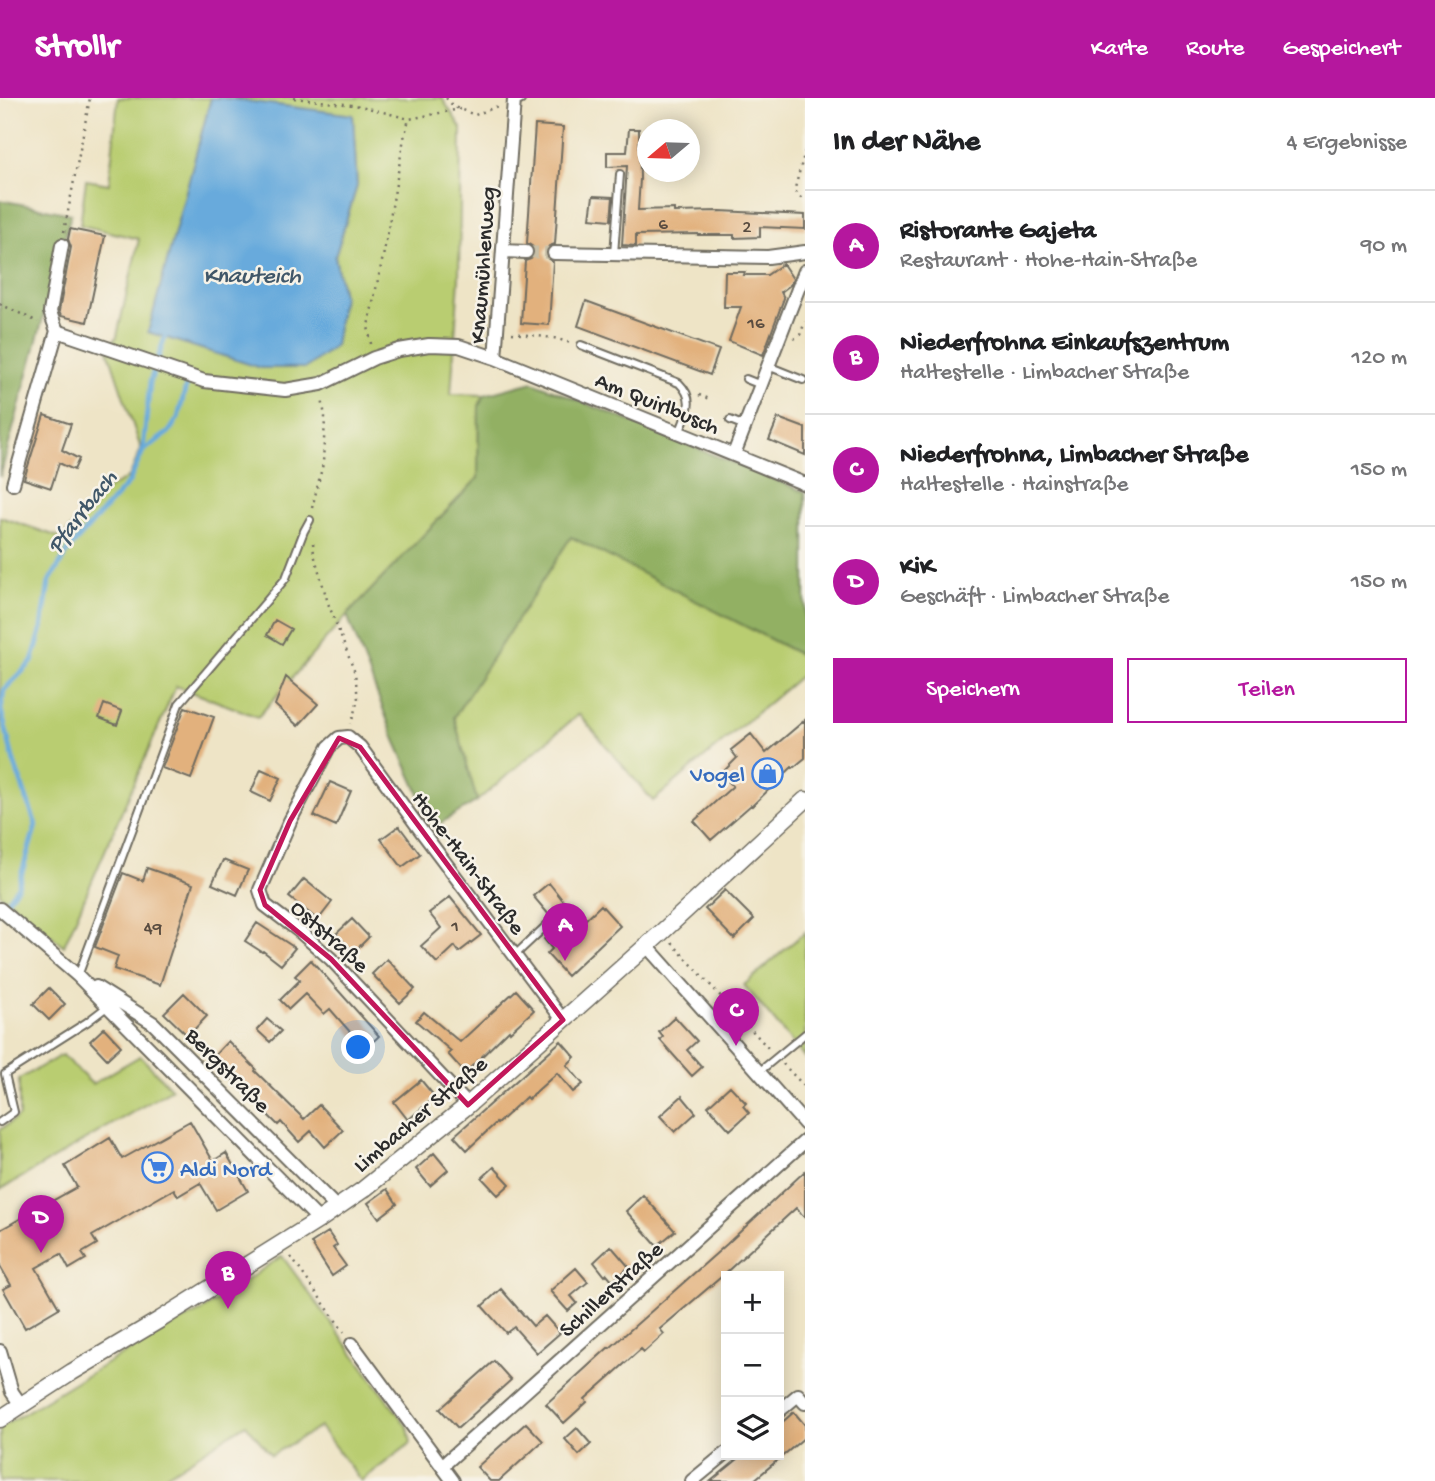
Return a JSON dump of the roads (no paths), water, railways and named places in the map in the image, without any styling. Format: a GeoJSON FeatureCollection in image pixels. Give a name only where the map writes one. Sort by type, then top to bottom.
{"type":"FeatureCollection","features":[{"type":"Feature","properties":{"kind":"street","name":"Knaumühlenweg"},"geometry":{"type":"LineString","coordinates":[[57,331],[204,381],[285,390],[321,384],[374,358],[429,345],[459,346],[495,358],[516,99]]}},
{"type":"Feature","properties":{"kind":"street"},"geometry":{"type":"LineString","coordinates":[[13,484],[57,331],[50,312],[62,245]]}},
{"type":"Feature","properties":{"kind":"street"},"geometry":{"type":"LineString","coordinates":[[504,251],[526,252]]}},
{"type":"Feature","properties":{"kind":"street"},"geometry":{"type":"LineString","coordinates":[[554,253],[768,257],[805,252]]}},
{"type":"Feature","properties":{"kind":"street"},"geometry":{"type":"LineString","coordinates":[[734,454],[805,271]]}},
{"type":"Feature","properties":{"kind":"street","name":"Am Quirlbusch"},"geometry":{"type":"LineString","coordinates":[[495,358],[805,484]]}},
{"type":"Feature","properties":{"kind":"street","name":"Hohe-Hain-Straße"},"geometry":{"type":"LineString","coordinates":[[344,738],[360,747],[563,1020]]}},
{"type":"Feature","properties":{"kind":"street","name":"Oststraße"},"geometry":{"type":"LineString","coordinates":[[344,738],[329,747],[290,821],[260,890],[265,905],[331,958],[468,1105]]}},
{"type":"Feature","properties":{"kind":"street","name":"Limbacher Straße"},"geometry":{"type":"LineString","coordinates":[[0,1419],[365,1189],[468,1105],[805,800]]}},
{"type":"Feature","properties":{"kind":"street","name":"Bergstraße"},"geometry":{"type":"LineString","coordinates":[[0,909],[78,976],[319,1220]]}},
{"type":"Feature","properties":{"kind":"street"},"geometry":{"type":"LineString","coordinates":[[646,946],[805,1124]]}},
{"type":"Feature","properties":{"kind":"street","name":"Bergstraße"},"geometry":{"type":"LineString","coordinates":[[78,976],[153,1023],[337,1208]]}},
{"type":"Feature","properties":{"kind":"street","name":"Schillerstraße"},"geometry":{"type":"LineString","coordinates":[[442,1466],[805,1141]]}},
{"type":"Feature","properties":{"kind":"street"},"geometry":{"type":"LineString","coordinates":[[352,1344],[453,1481]]}},
{"type":"Feature","properties":{"kind":"street"},"geometry":{"type":"LineString","coordinates":[[0,1351],[12,1391],[20,1405]]}},
{"type":"Feature","properties":{"kind":"street"},"geometry":{"type":"LineString","coordinates":[[784,1407],[798,1395],[805,1403]]}},
{"type":"Feature","properties":{"kind":"street"},"geometry":{"type":"LineString","coordinates":[[692,1481],[721,1457]]}},
{"type":"Feature","properties":{"kind":"lane"},"geometry":{"type":"LineString","coordinates":[[614,254],[620,174]]}},
{"type":"Feature","properties":{"kind":"lane"},"geometry":{"type":"LineString","coordinates":[[580,345],[679,383],[688,393],[690,404],[679,433]]}},
{"type":"Feature","properties":{"kind":"lane"},"geometry":{"type":"LineString","coordinates":[[768,366],[803,380]]}},
{"type":"Feature","properties":{"kind":"lane"},"geometry":{"type":"LineString","coordinates":[[746,379],[761,385]]}},
{"type":"Feature","properties":{"kind":"lane"},"geometry":{"type":"LineString","coordinates":[[730,420],[745,426]]}},
{"type":"Feature","properties":{"kind":"lane"},"geometry":{"type":"LineString","coordinates":[[78,976],[179,704],[286,578],[310,520]]}},
{"type":"Feature","properties":{"kind":"lane"},"geometry":{"type":"LineString","coordinates":[[514,956],[548,925]]}},
{"type":"Feature","properties":{"kind":"lane"},"geometry":{"type":"LineString","coordinates":[[0,1122],[14,1112],[5,1074],[108,1006]]}},
{"type":"Feature","properties":{"kind":"lane"},"geometry":{"type":"LineString","coordinates":[[760,1072],[805,1034]]}},
{"type":"Feature","properties":{"kind":"water","name":"Knauteich"},"geometry":{"type":"Polygon","coordinates":[[[211,98],[353,115],[357,186],[335,257],[343,296],[335,346],[306,368],[261,368],[148,332],[211,98]]]}},
{"type":"Feature","properties":{"kind":"waterway"},"geometry":{"type":"LineString","coordinates":[[143,450],[150,382],[165,337]]}},
{"type":"Feature","properties":{"kind":"waterway","name":"Pfarrbach"},"geometry":{"type":"LineString","coordinates":[[7,901],[18,886],[36,825],[14,762],[1,710],[4,690],[32,662],[42,628],[49,582],[70,548],[129,482],[143,451],[169,432],[178,418],[186,386]]}},
{"type":"Feature","properties":{"kind":"tunnel"},"geometry":{"type":"LineString","coordinates":[[526,252],[554,253]]}},
{"type":"Feature","properties":{"kind":"place","name":"Vogel"},"geometry":{"type":"Point","coordinates":[768,773]}},
{"type":"Feature","properties":{"kind":"place","name":"Ristorante Gajeta"},"geometry":{"type":"Point","coordinates":[565,961]}},
{"type":"Feature","properties":{"kind":"place","name":"Niederfrohna, Limbacher Straße"},"geometry":{"type":"Point","coordinates":[736,1046]}},
{"type":"Feature","properties":{"kind":"place","name":"Aldi Nord"},"geometry":{"type":"Point","coordinates":[157,1168]}},
{"type":"Feature","properties":{"kind":"place","name":"KiK"},"geometry":{"type":"Point","coordinates":[41,1253]}},
{"type":"Feature","properties":{"kind":"place","name":"Niederfrohna Einkaufszentrum"},"geometry":{"type":"Point","coordinates":[228,1309]}}]}
